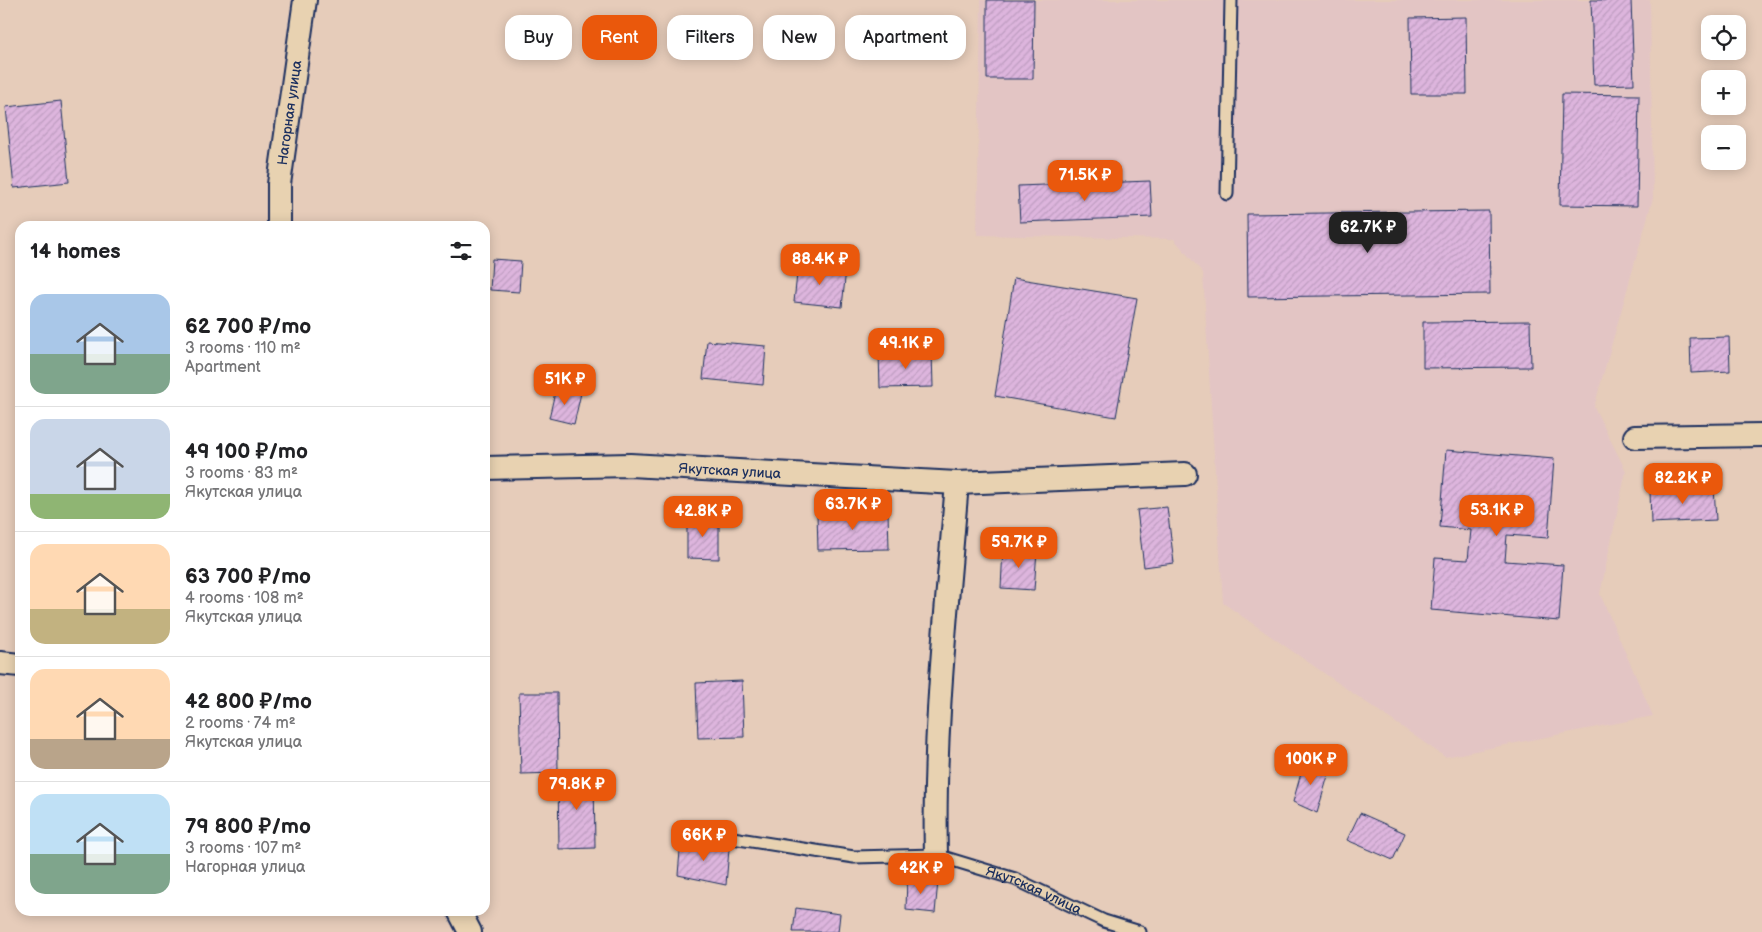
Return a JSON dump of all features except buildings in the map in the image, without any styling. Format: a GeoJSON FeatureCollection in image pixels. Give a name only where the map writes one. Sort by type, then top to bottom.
{"type":"FeatureCollection","features":[{"type":"Feature","properties":{"kind":"street","name":"Нагорная улица"},"geometry":{"type":"LineString","coordinates":[[278,221],[279,184],[305,0]]}},
{"type":"Feature","properties":{"kind":"street"},"geometry":{"type":"LineString","coordinates":[[1635,437],[1762,435]]}},
{"type":"Feature","properties":{"kind":"street","name":"Якутская улица"},"geometry":{"type":"LineString","coordinates":[[490,468],[630,465],[957,484],[1185,474]]}},
{"type":"Feature","properties":{"kind":"street"},"geometry":{"type":"LineString","coordinates":[[936,855],[935,802],[939,713],[957,484]]}},
{"type":"Feature","properties":{"kind":"street"},"geometry":{"type":"LineString","coordinates":[[0,663],[15,664]]}},
{"type":"Feature","properties":{"kind":"street"},"geometry":{"type":"LineString","coordinates":[[461,916],[470,932]]}},
{"type":"Feature","properties":{"kind":"lane"},"geometry":{"type":"LineString","coordinates":[[1227,194],[1231,0]]}},
{"type":"Feature","properties":{"kind":"lane","name":"Якутская улица"},"geometry":{"type":"LineString","coordinates":[[688,831],[854,857],[936,855],[1014,880],[1104,921],[1140,932]]}},
{"type":"Feature","properties":{"kind":"shaded area"},"geometry":{"type":"Polygon","coordinates":[[[981,0],[1650,0],[1653,198],[1594,407],[1626,471],[1600,594],[1653,716],[1445,757],[1223,603],[1203,273],[1174,239],[977,235],[981,0]]]}}]}
